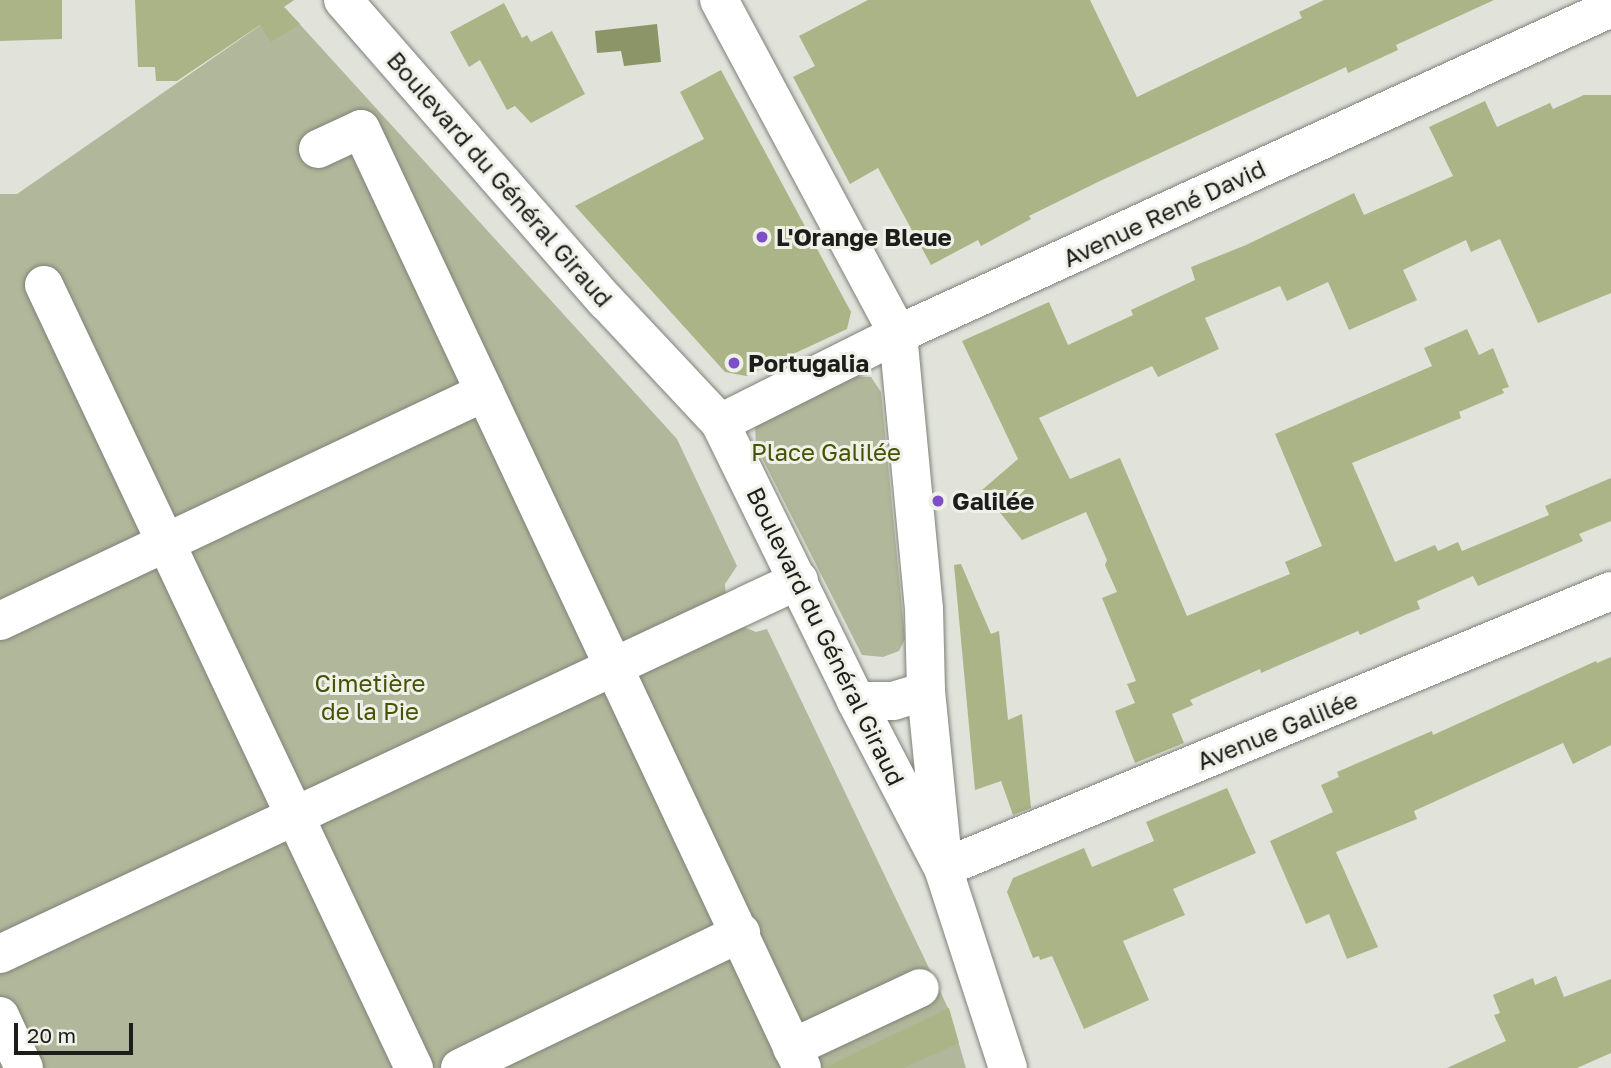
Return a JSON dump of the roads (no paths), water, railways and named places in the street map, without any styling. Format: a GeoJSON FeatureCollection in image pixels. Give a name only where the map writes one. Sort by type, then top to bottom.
{"type":"FeatureCollection","features":[{"type":"Feature","properties":{"kind":"street","name":"Boulevard du Général Giraud"},"geometry":{"type":"LineString","coordinates":[[342,0],[606,302],[720,423],[856,701],[943,868],[1008,1068]]}},
{"type":"Feature","properties":{"kind":"street"},"geometry":{"type":"LineString","coordinates":[[719,0],[898,334],[925,609],[926,691],[943,868]]}},
{"type":"Feature","properties":{"kind":"street","name":"Avenue René David"},"geometry":{"type":"LineString","coordinates":[[720,423],[898,334],[1611,8]]}},
{"type":"Feature","properties":{"kind":"street"},"geometry":{"type":"LineString","coordinates":[[318,149],[362,129],[741,933],[797,1058],[920,988]]}},
{"type":"Feature","properties":{"kind":"street"},"geometry":{"type":"LineString","coordinates":[[44,285],[414,1068]]}},
{"type":"Feature","properties":{"kind":"street"},"geometry":{"type":"LineString","coordinates":[[0,621],[485,392]]}},
{"type":"Feature","properties":{"kind":"street"},"geometry":{"type":"LineString","coordinates":[[0,954],[294,814],[799,580]]}},
{"type":"Feature","properties":{"kind":"street","name":"Avenue Galilée"},"geometry":{"type":"LineString","coordinates":[[943,868],[1611,592]]}},
{"type":"Feature","properties":{"kind":"street"},"geometry":{"type":"LineString","coordinates":[[856,701],[893,701],[926,691]]}},
{"type":"Feature","properties":{"kind":"street"},"geometry":{"type":"LineString","coordinates":[[460,1068],[741,933]]}},
{"type":"Feature","properties":{"kind":"street"},"geometry":{"type":"LineString","coordinates":[[0,1016],[24,1068]]}},
{"type":"Feature","properties":{"kind":"place","name":"L'Orange Bleue"},"geometry":{"type":"Point","coordinates":[762,237]}},
{"type":"Feature","properties":{"kind":"place","name":"Portugalia"},"geometry":{"type":"Point","coordinates":[734,363]}},
{"type":"Feature","properties":{"kind":"place","name":"Galilée"},"geometry":{"type":"Point","coordinates":[938,501]}},
{"type":"Feature","properties":{"kind":"park label","name":"Place Galilée"},"geometry":{"type":"Point","coordinates":[826,452]}},
{"type":"Feature","properties":{"kind":"park label","name":"Cimetière de la Pie"},"geometry":{"type":"Point","coordinates":[370,697]}}]}
